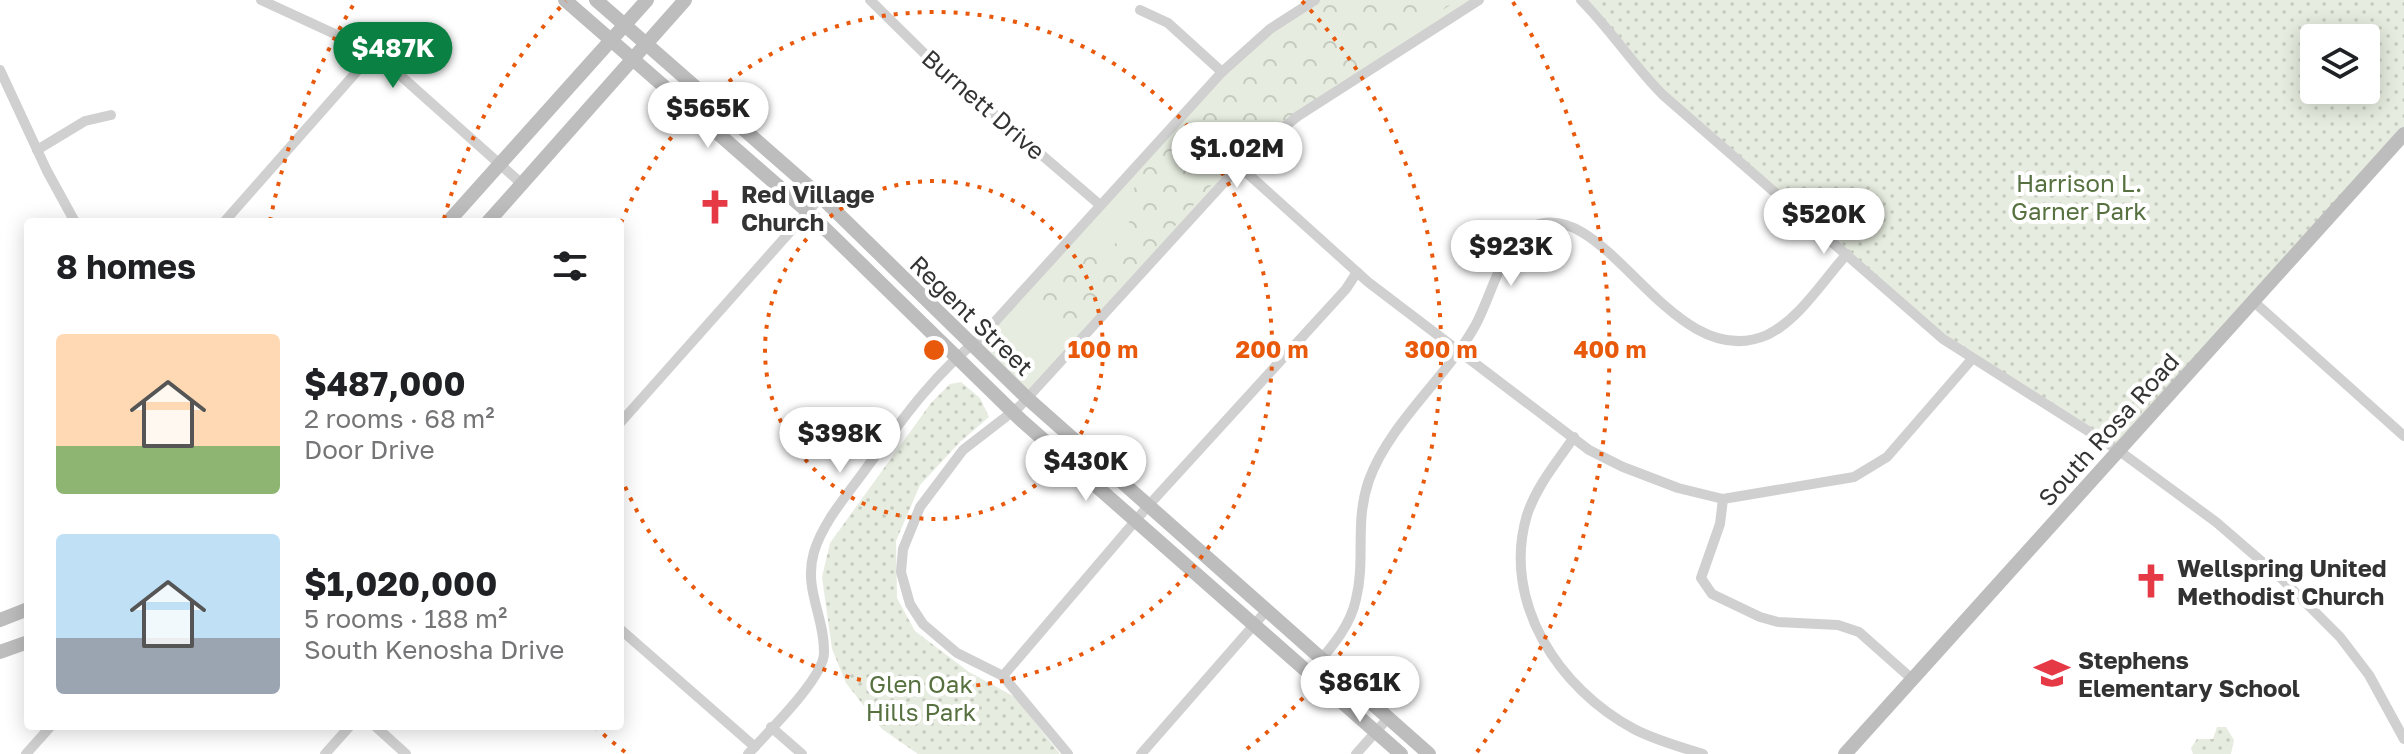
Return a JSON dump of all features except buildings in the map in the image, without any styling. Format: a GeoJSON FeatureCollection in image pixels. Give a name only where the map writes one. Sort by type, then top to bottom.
{"type":"FeatureCollection","features":[{"type":"Feature","properties":{"kind":"street"},"geometry":{"type":"LineString","coordinates":[[261,0],[374,52],[522,184]]}},
{"type":"Feature","properties":{"kind":"street","name":"Regent Street"},"geometry":{"type":"LineString","coordinates":[[565,0],[808,212],[954,358],[1148,506],[1429,754]]}},
{"type":"Feature","properties":{"kind":"street","name":"Regent Street"},"geometry":{"type":"LineString","coordinates":[[596,0],[821,197],[970,345],[1020,406],[1135,522],[1401,754]]}},
{"type":"Feature","properties":{"kind":"street"},"geometry":{"type":"LineString","coordinates":[[452,218],[647,0]]}},
{"type":"Feature","properties":{"kind":"street"},"geometry":{"type":"LineString","coordinates":[[492,218],[685,0]]}},
{"type":"Feature","properties":{"kind":"street","name":"Burnett Drive"},"geometry":{"type":"LineString","coordinates":[[870,0],[929,58],[1100,205]]}},
{"type":"Feature","properties":{"kind":"street"},"geometry":{"type":"LineString","coordinates":[[624,633],[752,751],[818,672],[823,647],[810,596],[810,568],[817,543],[909,408],[1222,72],[1270,29],[1315,0]]}},
{"type":"Feature","properties":{"kind":"street"},"geometry":{"type":"LineString","coordinates":[[1068,754],[1003,676],[957,653],[932,634],[910,604],[901,572],[908,531],[933,487],[963,450],[1020,406],[1238,165],[1298,116],[1479,0]]}},
{"type":"Feature","properties":{"kind":"street"},"geometry":{"type":"LineString","coordinates":[[1581,0],[1608,27],[1642,74],[1663,95],[1943,339],[2118,450],[2216,522],[2324,619],[2369,675],[2404,739]]}},
{"type":"Feature","properties":{"kind":"street"},"geometry":{"type":"LineString","coordinates":[[1140,10],[1168,23],[1222,72]]}},
{"type":"Feature","properties":{"kind":"street"},"geometry":{"type":"LineString","coordinates":[[228,218],[374,52]]}},
{"type":"Feature","properties":{"kind":"street"},"geometry":{"type":"LineString","coordinates":[[0,70],[73,218]]}},
{"type":"Feature","properties":{"kind":"street"},"geometry":{"type":"LineString","coordinates":[[37,150],[85,121],[111,115]]}},
{"type":"Feature","properties":{"kind":"street","name":"South Rosa Road"},"geometry":{"type":"LineString","coordinates":[[1845,754],[2404,134]]}},
{"type":"Feature","properties":{"kind":"street"},"geometry":{"type":"LineString","coordinates":[[1238,165],[1357,272],[1589,450],[1623,467],[1723,499],[1795,490],[1866,472],[1887,457],[1972,359]]}},
{"type":"Feature","properties":{"kind":"street"},"geometry":{"type":"LineString","coordinates":[[624,419],[821,197]]}},
{"type":"Feature","properties":{"kind":"street"},"geometry":{"type":"LineString","coordinates":[[1308,675],[1342,633],[1356,599],[1359,518],[1370,476],[1378,460],[1460,349],[1486,306],[1514,242],[1529,228],[1564,223],[1583,232],[1696,330],[1729,342],[1758,337],[1783,324],[1847,254]]}},
{"type":"Feature","properties":{"kind":"street"},"geometry":{"type":"LineString","coordinates":[[1003,676],[1148,506],[1346,289],[1357,272]]}},
{"type":"Feature","properties":{"kind":"street"},"geometry":{"type":"LineString","coordinates":[[2253,301],[2404,436]]}},
{"type":"Feature","properties":{"kind":"street"},"geometry":{"type":"LineString","coordinates":[[1574,437],[1543,480],[1524,532],[1522,579],[1537,631],[1569,676],[1606,712],[1637,730],[1703,754]]}},
{"type":"Feature","properties":{"kind":"street"},"geometry":{"type":"LineString","coordinates":[[1723,499],[1720,524],[1701,578],[1712,594],[1778,622],[1838,625],[1859,632],[1912,679]]}},
{"type":"Feature","properties":{"kind":"street"},"geometry":{"type":"LineString","coordinates":[[1141,754],[1267,610]]}},
{"type":"Feature","properties":{"kind":"street"},"geometry":{"type":"LineString","coordinates":[[0,620],[24,611]]}},
{"type":"Feature","properties":{"kind":"street"},"geometry":{"type":"LineString","coordinates":[[0,652],[24,643]]}},
{"type":"Feature","properties":{"kind":"street"},"geometry":{"type":"LineString","coordinates":[[1356,754],[1389,717]]}},
{"type":"Feature","properties":{"kind":"street"},"geometry":{"type":"LineString","coordinates":[[771,727],[802,754]]}},
{"type":"Feature","properties":{"kind":"street"},"geometry":{"type":"LineString","coordinates":[[26,754],[47,730]]}},
{"type":"Feature","properties":{"kind":"street"},"geometry":{"type":"LineString","coordinates":[[325,754],[346,730]]}},
{"type":"Feature","properties":{"kind":"street"},"geometry":{"type":"LineString","coordinates":[[379,730],[406,754]]}},
{"type":"Feature","properties":{"kind":"green space"},"geometry":{"type":"Polygon","coordinates":[[[1315,0],[1480,0],[1281,129],[1027,398],[970,345],[1222,72],[1315,0]]]}},
{"type":"Feature","properties":{"kind":"green space"},"geometry":{"type":"Polygon","coordinates":[[[1331,0],[1457,0],[1256,142],[1221,174],[1085,327],[1040,322],[1034,294],[1067,260],[1097,249],[1111,248],[1129,229],[1130,197],[1143,170],[1196,109],[1258,46],[1331,0]]]}},
{"type":"Feature","properties":{"kind":"green space","name":"Harrison L. Garner Park"},"geometry":{"type":"Polygon","coordinates":[[[1581,0],[2404,0],[2404,134],[2118,450],[1972,359],[1663,95],[1581,0]]]}},
{"type":"Feature","properties":{"kind":"green space","name":"Glen Oak Hills Park"},"geometry":{"type":"Polygon","coordinates":[[[961,382],[980,398],[989,417],[960,442],[920,485],[896,541],[897,598],[915,631],[969,672],[1015,697],[1060,754],[918,754],[882,729],[846,683],[832,649],[822,577],[830,543],[931,403],[950,384],[961,382]]]}},
{"type":"Feature","properties":{"kind":"green space"},"geometry":{"type":"Polygon","coordinates":[[[2217,727],[2226,727],[2234,740],[2231,754],[2193,754],[2191,748],[2197,739],[2213,739],[2217,727]]]}},
{"type":"Feature","properties":{"kind":"place","name":"Red Village Church"},"geometry":{"type":"Point","coordinates":[715,207]}},
{"type":"Feature","properties":{"kind":"place","name":"Wellspring United Methodist Church"},"geometry":{"type":"Point","coordinates":[2151,581]}},
{"type":"Feature","properties":{"kind":"place","name":"Stephens Elementary School"},"geometry":{"type":"Point","coordinates":[2052,673]}}]}
